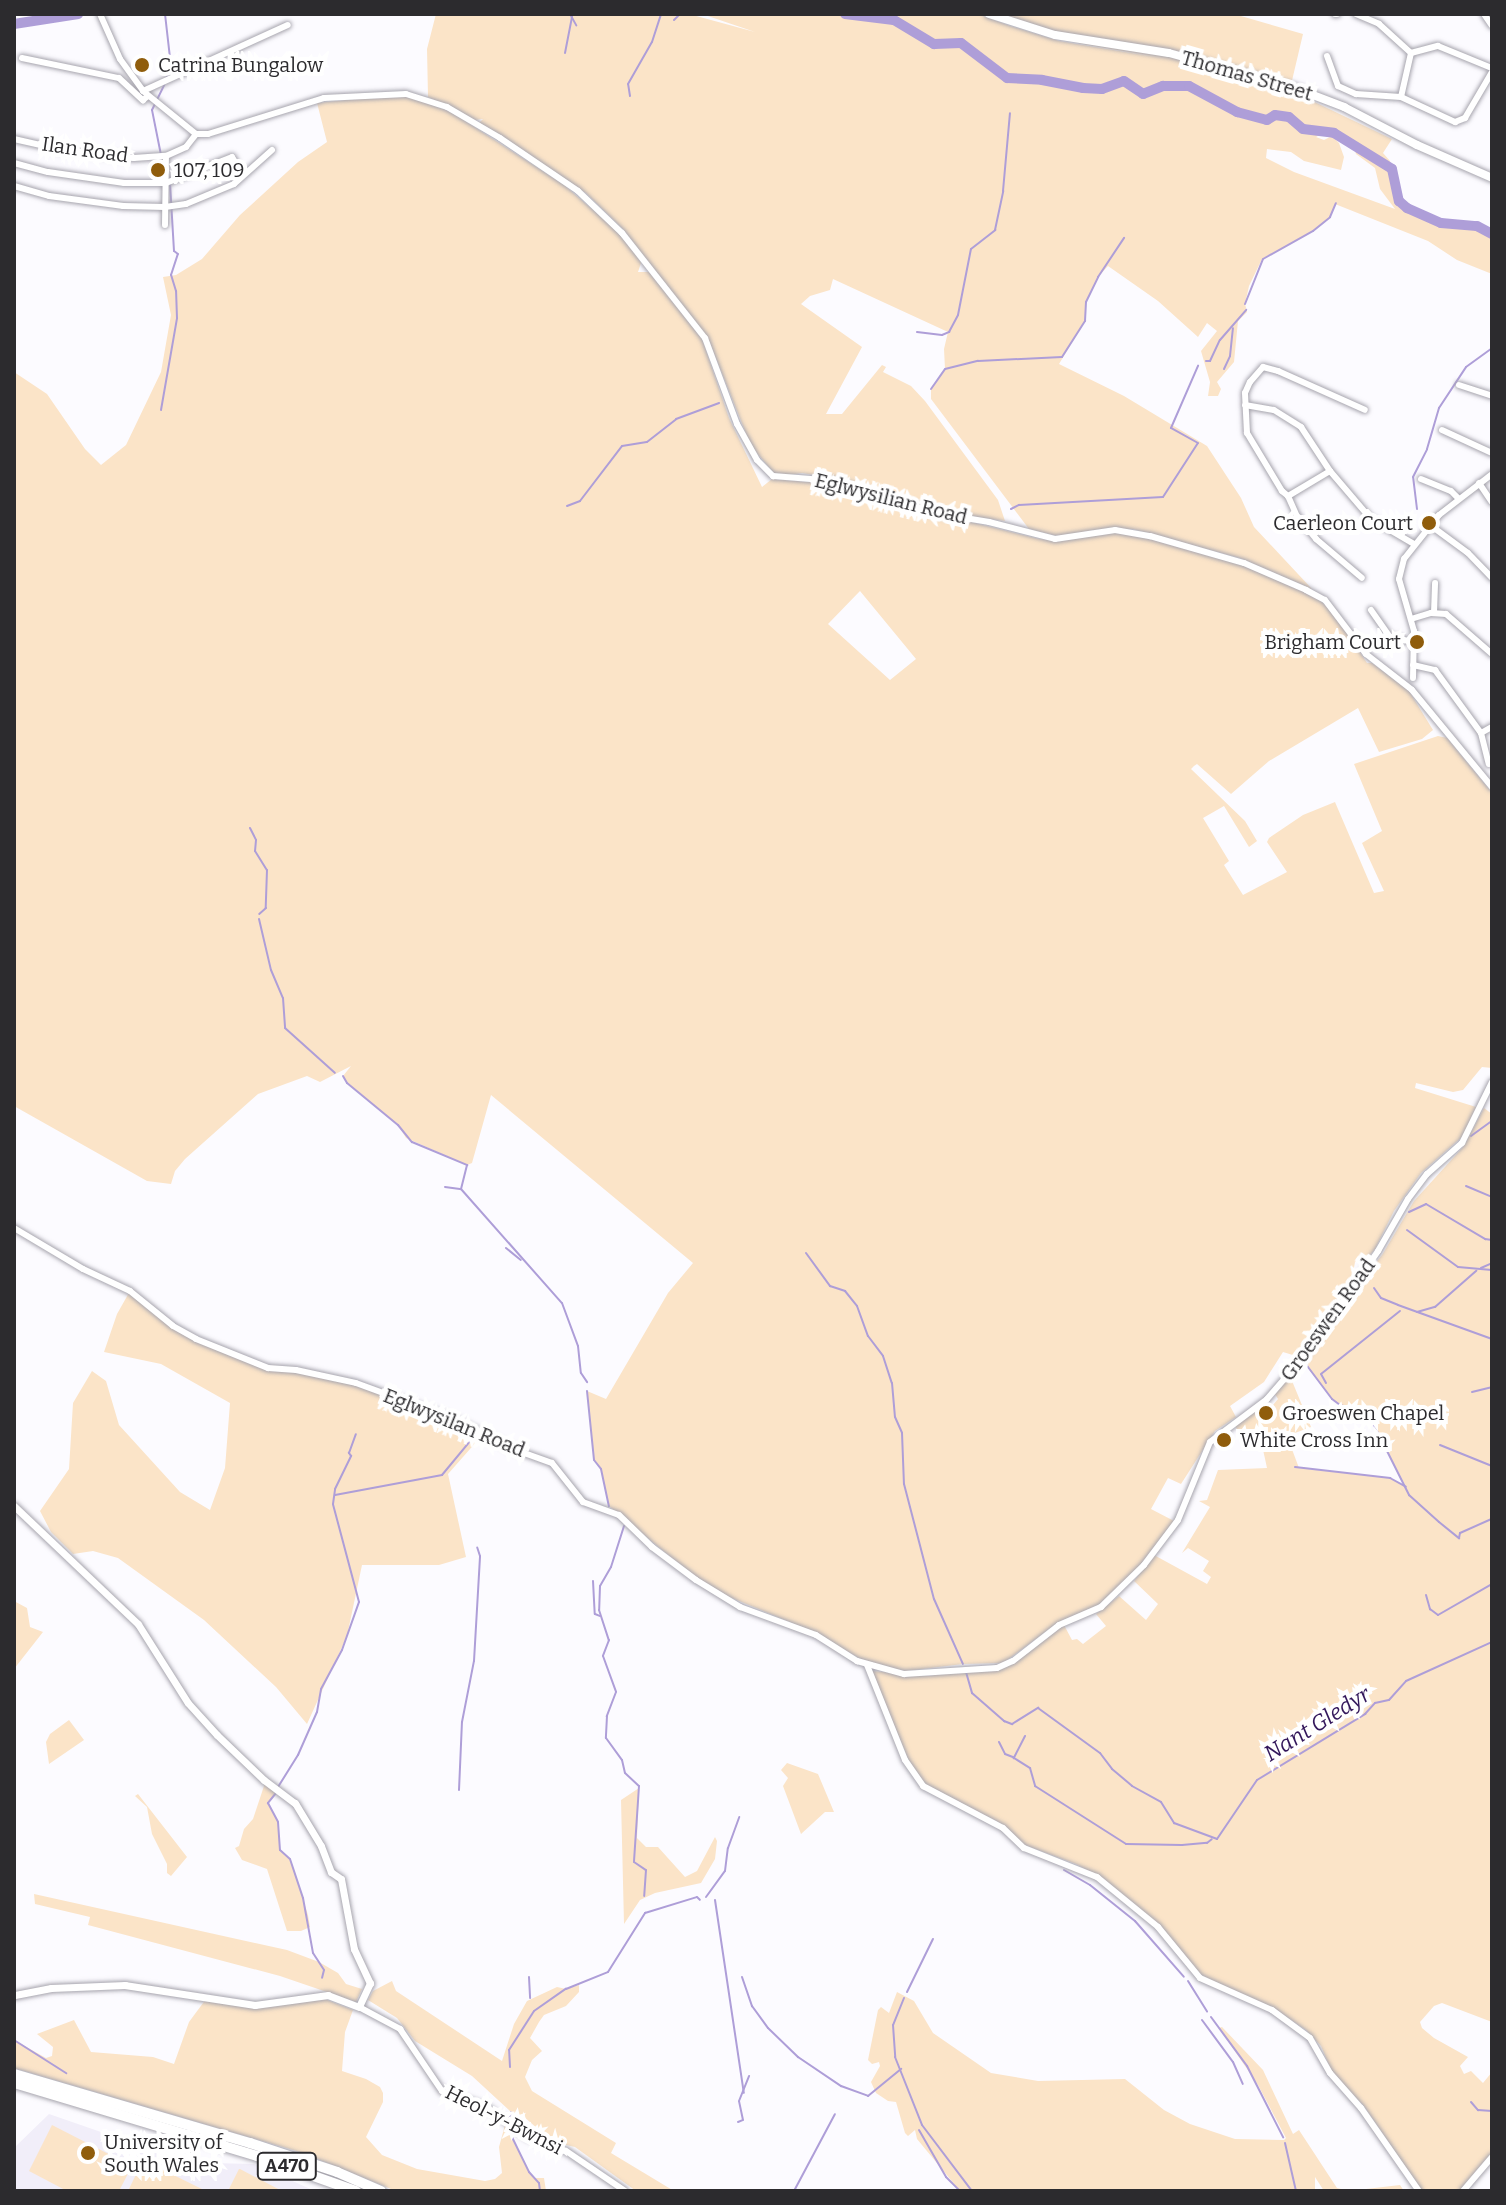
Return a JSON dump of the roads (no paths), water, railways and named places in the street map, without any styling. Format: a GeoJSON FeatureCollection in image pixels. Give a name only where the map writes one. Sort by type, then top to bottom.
{"type":"FeatureCollection","features":[{"type":"Feature","properties":{"kind":"highway","name":"A470"},"geometry":{"type":"LineString","coordinates":[[14,2074],[250,2143],[337,2172],[381,2191]]}},
{"type":"Feature","properties":{"kind":"highway","name":"A470"},"geometry":{"type":"LineString","coordinates":[[14,2083],[257,2156],[356,2191]]}},
{"type":"Feature","properties":{"kind":"main road","name":"Thomas Street"},"geometry":{"type":"LineString","coordinates":[[989,14],[1055,35],[1169,53],[1292,87],[1344,107],[1417,145],[1492,178]]}},
{"type":"Feature","properties":{"kind":"street"},"geometry":{"type":"LineString","coordinates":[[100,14],[114,49],[146,94],[196,134],[186,147],[166,156],[165,225]]}},
{"type":"Feature","properties":{"kind":"street"},"geometry":{"type":"LineString","coordinates":[[1356,14],[1379,24],[1411,53]]}},
{"type":"Feature","properties":{"kind":"street"},"geometry":{"type":"LineString","coordinates":[[1484,14],[1492,26]]}},
{"type":"Feature","properties":{"kind":"street"},"geometry":{"type":"LineString","coordinates":[[22,58],[119,78],[143,100],[146,94],[288,25]]}},
{"type":"Feature","properties":{"kind":"street"},"geometry":{"type":"LineString","coordinates":[[1327,56],[1338,86],[1356,94],[1401,97],[1458,122],[1467,115],[1492,70],[1438,46],[1411,53]]}},
{"type":"Feature","properties":{"kind":"street"},"geometry":{"type":"LineString","coordinates":[[1401,97],[1411,53]]}},
{"type":"Feature","properties":{"kind":"street","name":"Eglwysilian Road"},"geometry":{"type":"LineString","coordinates":[[196,134],[208,134],[324,98],[406,94],[447,107],[500,138],[589,200],[634,247],[705,338],[737,424],[757,460],[773,476],[836,481],[935,513],[989,522],[1055,539],[1115,530],[1150,536],[1244,563],[1325,600],[1366,654],[1412,690],[1492,787]]}},
{"type":"Feature","properties":{"kind":"street","name":"Ilan Road"},"geometry":{"type":"LineString","coordinates":[[14,139],[62,150],[134,158],[166,156]]}},
{"type":"Feature","properties":{"kind":"street"},"geometry":{"type":"LineString","coordinates":[[14,186],[49,196],[123,206],[165,207],[186,204],[234,184],[272,150]]}},
{"type":"Feature","properties":{"kind":"street"},"geometry":{"type":"LineString","coordinates":[[14,163],[48,172],[124,183],[166,183],[232,157],[235,162]]}},
{"type":"Feature","properties":{"kind":"street"},"geometry":{"type":"LineString","coordinates":[[1362,578],[1316,539],[1297,516],[1288,496],[1278,486],[1247,433],[1245,405],[1250,382],[1263,367],[1365,410]]}},
{"type":"Feature","properties":{"kind":"street"},"geometry":{"type":"LineString","coordinates":[[1459,385],[1492,396]]}},
{"type":"Feature","properties":{"kind":"street"},"geometry":{"type":"LineString","coordinates":[[1245,405],[1274,410],[1290,418],[1312,442],[1330,471],[1375,522],[1414,544]]}},
{"type":"Feature","properties":{"kind":"street"},"geometry":{"type":"LineString","coordinates":[[1442,430],[1492,453]]}},
{"type":"Feature","properties":{"kind":"street"},"geometry":{"type":"LineString","coordinates":[[1288,496],[1330,471]]}},
{"type":"Feature","properties":{"kind":"street"},"geometry":{"type":"LineString","coordinates":[[1413,678],[1411,619],[1399,579],[1404,559],[1430,525],[1458,498],[1492,474]]}},
{"type":"Feature","properties":{"kind":"street"},"geometry":{"type":"LineString","coordinates":[[1421,479],[1451,491],[1458,498]]}},
{"type":"Feature","properties":{"kind":"street"},"geometry":{"type":"LineString","coordinates":[[1479,483],[1492,502]]}},
{"type":"Feature","properties":{"kind":"street"},"geometry":{"type":"LineString","coordinates":[[1430,525],[1468,553],[1492,578]]}},
{"type":"Feature","properties":{"kind":"street"},"geometry":{"type":"LineString","coordinates":[[1434,613],[1435,583]]}},
{"type":"Feature","properties":{"kind":"street"},"geometry":{"type":"LineString","coordinates":[[1371,610],[1393,640],[1414,642]]}},
{"type":"Feature","properties":{"kind":"street"},"geometry":{"type":"LineString","coordinates":[[1411,619],[1434,613],[1455,619],[1492,654]]}},
{"type":"Feature","properties":{"kind":"street"},"geometry":{"type":"LineString","coordinates":[[1413,665],[1435,670],[1481,733],[1489,764]]}},
{"type":"Feature","properties":{"kind":"street"},"geometry":{"type":"LineString","coordinates":[[1481,733],[1492,727]]}},
{"type":"Feature","properties":{"kind":"street","name":"Groeswen Road"},"geometry":{"type":"LineString","coordinates":[[867,1665],[919,1674],[997,1668],[1013,1661],[1059,1625],[1089,1614],[1119,1593],[1178,1520],[1210,1442],[1267,1399],[1306,1354],[1378,1251],[1408,1199],[1427,1174],[1462,1143],[1492,1082]]}},
{"type":"Feature","properties":{"kind":"street","name":"Eglwysilan Road"},"geometry":{"type":"LineString","coordinates":[[14,1228],[96,1277],[130,1291],[196,1339],[268,1368],[296,1370],[356,1383],[454,1419],[513,1449],[552,1463],[583,1502],[619,1515],[662,1555],[720,1596],[750,1611],[800,1627],[867,1665]]}},
{"type":"Feature","properties":{"kind":"street"},"geometry":{"type":"LineString","coordinates":[[14,1506],[138,1624],[180,1692],[217,1735],[264,1780],[295,1803],[321,1846],[331,1872],[341,1879],[354,1949],[370,1983],[359,2007],[328,1995],[255,2005],[125,1985],[51,1988],[14,1995]]}},
{"type":"Feature","properties":{"kind":"street"},"geometry":{"type":"LineString","coordinates":[[867,1665],[905,1760],[923,1786],[1003,1828],[1024,1848],[1097,1877],[1158,1927],[1200,1978],[1272,2010],[1310,2038],[1330,2073],[1361,2108],[1419,2191]]}},
{"type":"Feature","properties":{"kind":"street","name":"Heol-y-Bwnsi"},"geometry":{"type":"LineString","coordinates":[[359,2007],[400,2029],[442,2091],[486,2107],[528,2137],[566,2151],[625,2191]]}},
{"type":"Feature","properties":{"kind":"street"},"geometry":{"type":"LineString","coordinates":[[1463,2191],[1492,2157]]}},
{"type":"Feature","properties":{"kind":"waterway"},"geometry":{"type":"LineString","coordinates":[[14,24],[78,14]]}},
{"type":"Feature","properties":{"kind":"waterway"},"geometry":{"type":"LineString","coordinates":[[165,14],[171,67],[166,79]]}},
{"type":"Feature","properties":{"kind":"waterway"},"geometry":{"type":"LineString","coordinates":[[570,14],[576,25]]}},
{"type":"Feature","properties":{"kind":"waterway"},"geometry":{"type":"LineString","coordinates":[[630,96],[628,84],[652,42],[661,14]]}},
{"type":"Feature","properties":{"kind":"waterway"},"geometry":{"type":"LineString","coordinates":[[674,20],[680,14]]}},
{"type":"Feature","properties":{"kind":"waterway"},"geometry":{"type":"LineString","coordinates":[[845,14],[894,20],[934,44],[961,43],[1007,78],[1102,89],[1124,81],[1143,94],[1163,86],[1189,86],[1237,112],[1267,120],[1275,115],[1289,117],[1303,129],[1334,133],[1392,169],[1399,201],[1407,208],[1441,223],[1477,226],[1492,234]]}},
{"type":"Feature","properties":{"kind":"waterway"},"geometry":{"type":"LineString","coordinates":[[565,53],[572,17]]}},
{"type":"Feature","properties":{"kind":"waterway"},"geometry":{"type":"LineString","coordinates":[[161,155],[152,110],[164,85]]}},
{"type":"Feature","properties":{"kind":"waterway"},"geometry":{"type":"LineString","coordinates":[[917,332],[942,335],[949,332],[958,315],[971,249],[995,230],[1003,191],[1010,113]]}},
{"type":"Feature","properties":{"kind":"waterway"},"geometry":{"type":"LineString","coordinates":[[161,410],[177,318],[176,291],[171,275],[178,254],[174,251],[170,184]]}},
{"type":"Feature","properties":{"kind":"waterway"},"geometry":{"type":"LineString","coordinates":[[1245,304],[1263,259],[1313,231],[1330,217],[1336,203]]}},
{"type":"Feature","properties":{"kind":"waterway"},"geometry":{"type":"LineString","coordinates":[[931,389],[945,369],[978,361],[1062,357],[1085,321],[1086,302],[1098,277],[1124,238]]}},
{"type":"Feature","properties":{"kind":"waterway"},"geometry":{"type":"LineString","coordinates":[[1206,361],[1210,361],[1220,340],[1246,310]]}},
{"type":"Feature","properties":{"kind":"waterway"},"geometry":{"type":"LineString","coordinates":[[1224,369],[1230,356],[1233,328]]}},
{"type":"Feature","properties":{"kind":"waterway"},"geometry":{"type":"LineString","coordinates":[[1417,509],[1413,477],[1427,449],[1439,408],[1466,367],[1492,348]]}},
{"type":"Feature","properties":{"kind":"waterway"},"geometry":{"type":"LineString","coordinates":[[1011,509],[1019,505],[1163,497],[1198,443],[1171,428],[1198,366]]}},
{"type":"Feature","properties":{"kind":"waterway"},"geometry":{"type":"LineString","coordinates":[[567,506],[580,501],[622,446],[647,442],[676,419],[719,403]]}},
{"type":"Feature","properties":{"kind":"waterway"},"geometry":{"type":"LineString","coordinates":[[250,828],[256,840],[255,851],[267,870],[266,908],[259,914]]}},
{"type":"Feature","properties":{"kind":"waterway"},"geometry":{"type":"LineString","coordinates":[[259,919],[271,970],[283,998],[285,1028],[335,1073]]}},
{"type":"Feature","properties":{"kind":"waterway"},"geometry":{"type":"LineString","coordinates":[[343,1076],[347,1083],[398,1125],[412,1142],[467,1165],[461,1189],[562,1303],[578,1346],[581,1373],[587,1382]]}},
{"type":"Feature","properties":{"kind":"waterway"},"geometry":{"type":"LineString","coordinates":[[1471,1136],[1492,1121]]}},
{"type":"Feature","properties":{"kind":"waterway"},"geometry":{"type":"LineString","coordinates":[[1466,1186],[1492,1197]]}},
{"type":"Feature","properties":{"kind":"waterway"},"geometry":{"type":"LineString","coordinates":[[445,1187],[460,1189]]}},
{"type":"Feature","properties":{"kind":"waterway"},"geometry":{"type":"LineString","coordinates":[[1409,1212],[1426,1204],[1485,1239],[1492,1240]]}},
{"type":"Feature","properties":{"kind":"waterway"},"geometry":{"type":"LineString","coordinates":[[1407,1230],[1458,1267],[1492,1270]]}},
{"type":"Feature","properties":{"kind":"waterway"},"geometry":{"type":"LineString","coordinates":[[506,1248],[521,1260]]}},
{"type":"Feature","properties":{"kind":"waterway","name":"Nant Gledyr"},"geometry":{"type":"LineString","coordinates":[[806,1253],[830,1286],[845,1291],[857,1306],[868,1336],[883,1356],[892,1383],[895,1417],[902,1433],[904,1484],[934,1599],[963,1664]]}},
{"type":"Feature","properties":{"kind":"waterway"},"geometry":{"type":"LineString","coordinates":[[1481,1268],[1492,1263]]}},
{"type":"Feature","properties":{"kind":"waterway"},"geometry":{"type":"LineString","coordinates":[[1417,1312],[1435,1307],[1476,1271]]}},
{"type":"Feature","properties":{"kind":"waterway"},"geometry":{"type":"LineString","coordinates":[[1374,1288],[1381,1298],[1492,1339]]}},
{"type":"Feature","properties":{"kind":"waterway"},"geometry":{"type":"LineString","coordinates":[[1326,1383],[1321,1374],[1400,1311]]}},
{"type":"Feature","properties":{"kind":"waterway"},"geometry":{"type":"LineString","coordinates":[[1305,1363],[1332,1399],[1340,1405],[1368,1413],[1409,1495],[1439,1522],[1459,1538],[1460,1533],[1492,1519]]}},
{"type":"Feature","properties":{"kind":"waterway"},"geometry":{"type":"LineString","coordinates":[[1472,1392],[1492,1387]]}},
{"type":"Feature","properties":{"kind":"waterway"},"geometry":{"type":"LineString","coordinates":[[587,1391],[594,1460],[601,1469],[609,1506]]}},
{"type":"Feature","properties":{"kind":"waterway"},"geometry":{"type":"LineString","coordinates":[[278,1787],[298,1755],[317,1712],[321,1689],[342,1650],[359,1602],[333,1504],[335,1489],[351,1456],[349,1453],[356,1434]]}},
{"type":"Feature","properties":{"kind":"waterway"},"geometry":{"type":"LineString","coordinates":[[335,1495],[442,1475],[476,1434]]}},
{"type":"Feature","properties":{"kind":"waterway"},"geometry":{"type":"LineString","coordinates":[[1440,1445],[1492,1466]]}},
{"type":"Feature","properties":{"kind":"waterway"},"geometry":{"type":"LineString","coordinates":[[1295,1467],[1390,1478],[1406,1487]]}},
{"type":"Feature","properties":{"kind":"waterway"},"geometry":{"type":"LineString","coordinates":[[624,1526],[611,1567],[600,1586],[599,1610],[609,1640],[603,1656],[616,1692],[607,1716],[606,1738],[622,1760],[625,1773],[639,1786],[634,1862],[646,1870],[644,1896]]}},
{"type":"Feature","properties":{"kind":"waterway"},"geometry":{"type":"LineString","coordinates":[[459,1790],[462,1722],[474,1661],[480,1556],[477,1547]]}},
{"type":"Feature","properties":{"kind":"waterway"},"geometry":{"type":"LineString","coordinates":[[593,1581],[595,1614],[600,1616]]}},
{"type":"Feature","properties":{"kind":"waterway"},"geometry":{"type":"LineString","coordinates":[[1426,1595],[1430,1609],[1438,1615],[1492,1584]]}},
{"type":"Feature","properties":{"kind":"waterway","name":"Nant Gledyr"},"geometry":{"type":"LineString","coordinates":[[966,1672],[972,1693],[1004,1721],[1012,1724],[1038,1708],[1100,1753],[1112,1769],[1132,1786],[1161,1802],[1174,1823],[1217,1839],[1257,1780],[1365,1714],[1375,1703],[1389,1700],[1406,1681],[1492,1642]]}},
{"type":"Feature","properties":{"kind":"waterway"},"geometry":{"type":"LineString","coordinates":[[1025,1736],[1014,1758],[1030,1768],[1035,1786],[1126,1844],[1182,1845],[1207,1843],[1212,1839]]}},
{"type":"Feature","properties":{"kind":"waterway"},"geometry":{"type":"LineString","coordinates":[[999,1742],[1005,1754],[1013,1757]]}},
{"type":"Feature","properties":{"kind":"waterway"},"geometry":{"type":"LineString","coordinates":[[276,1793],[268,1803],[278,1822],[280,1850],[290,1859],[303,1898],[313,1953],[324,1970],[322,1978]]}},
{"type":"Feature","properties":{"kind":"waterway"},"geometry":{"type":"LineString","coordinates":[[706,1897],[725,1871],[728,1848],[739,1817]]}},
{"type":"Feature","properties":{"kind":"waterway"},"geometry":{"type":"LineString","coordinates":[[1064,1870],[1090,1885],[1135,1921],[1184,1977]]}},
{"type":"Feature","properties":{"kind":"waterway"},"geometry":{"type":"LineString","coordinates":[[510,2067],[509,2050],[534,2011],[566,1989],[608,1972],[645,1913],[697,1897],[700,1900]]}},
{"type":"Feature","properties":{"kind":"waterway"},"geometry":{"type":"LineString","coordinates":[[715,1900],[744,2093]]}},
{"type":"Feature","properties":{"kind":"waterway"},"geometry":{"type":"LineString","coordinates":[[907,1992],[933,1939]]}},
{"type":"Feature","properties":{"kind":"waterway"},"geometry":{"type":"LineString","coordinates":[[529,1977],[530,1998]]}},
{"type":"Feature","properties":{"kind":"waterway"},"geometry":{"type":"LineString","coordinates":[[742,1977],[752,2006],[768,2028],[798,2057],[841,2086],[868,2096],[901,2069]]}},
{"type":"Feature","properties":{"kind":"waterway"},"geometry":{"type":"LineString","coordinates":[[1188,1981],[1207,2011]]}},
{"type":"Feature","properties":{"kind":"waterway"},"geometry":{"type":"LineString","coordinates":[[904,1998],[893,2025],[895,2057],[922,2125],[972,2191]]}},
{"type":"Feature","properties":{"kind":"waterway"},"geometry":{"type":"LineString","coordinates":[[1211,2017],[1247,2066],[1283,2137]]}},
{"type":"Feature","properties":{"kind":"waterway"},"geometry":{"type":"LineString","coordinates":[[1202,2020],[1233,2062],[1243,2084]]}},
{"type":"Feature","properties":{"kind":"waterway"},"geometry":{"type":"LineString","coordinates":[[14,2040],[66,2073]]}},
{"type":"Feature","properties":{"kind":"waterway"},"geometry":{"type":"LineString","coordinates":[[738,2122],[743,2120],[739,2101],[749,2076]]}},
{"type":"Feature","properties":{"kind":"waterway"},"geometry":{"type":"LineString","coordinates":[[1471,2102],[1478,2110],[1492,2111]]}},
{"type":"Feature","properties":{"kind":"waterway"},"geometry":{"type":"LineString","coordinates":[[509,2117],[511,2112]]}},
{"type":"Feature","properties":{"kind":"waterway"},"geometry":{"type":"LineString","coordinates":[[794,2191],[835,2114]]}},
{"type":"Feature","properties":{"kind":"waterway"},"geometry":{"type":"LineString","coordinates":[[919,2130],[946,2177],[960,2191]]}},
{"type":"Feature","properties":{"kind":"waterway"},"geometry":{"type":"LineString","coordinates":[[510,2133],[529,2172],[539,2183],[540,2191]]}},
{"type":"Feature","properties":{"kind":"waterway"},"geometry":{"type":"LineString","coordinates":[[1285,2143],[1296,2191]]}},
{"type":"Feature","properties":{"kind":"place","name":"Catrina Bungalow"},"geometry":{"type":"Point","coordinates":[142,65]}},
{"type":"Feature","properties":{"kind":"place","name":"107, 109"},"geometry":{"type":"Point","coordinates":[158,170]}},
{"type":"Feature","properties":{"kind":"place","name":"Caerleon Court"},"geometry":{"type":"Point","coordinates":[1429,523]}},
{"type":"Feature","properties":{"kind":"place","name":"Brigham Court"},"geometry":{"type":"Point","coordinates":[1417,642]}},
{"type":"Feature","properties":{"kind":"place","name":"Groeswen Chapel"},"geometry":{"type":"Point","coordinates":[1266,1413]}},
{"type":"Feature","properties":{"kind":"place","name":"White Cross Inn"},"geometry":{"type":"Point","coordinates":[1224,1440]}},
{"type":"Feature","properties":{"kind":"place","name":"University of South Wales"},"geometry":{"type":"Point","coordinates":[88,2153]}}]}
